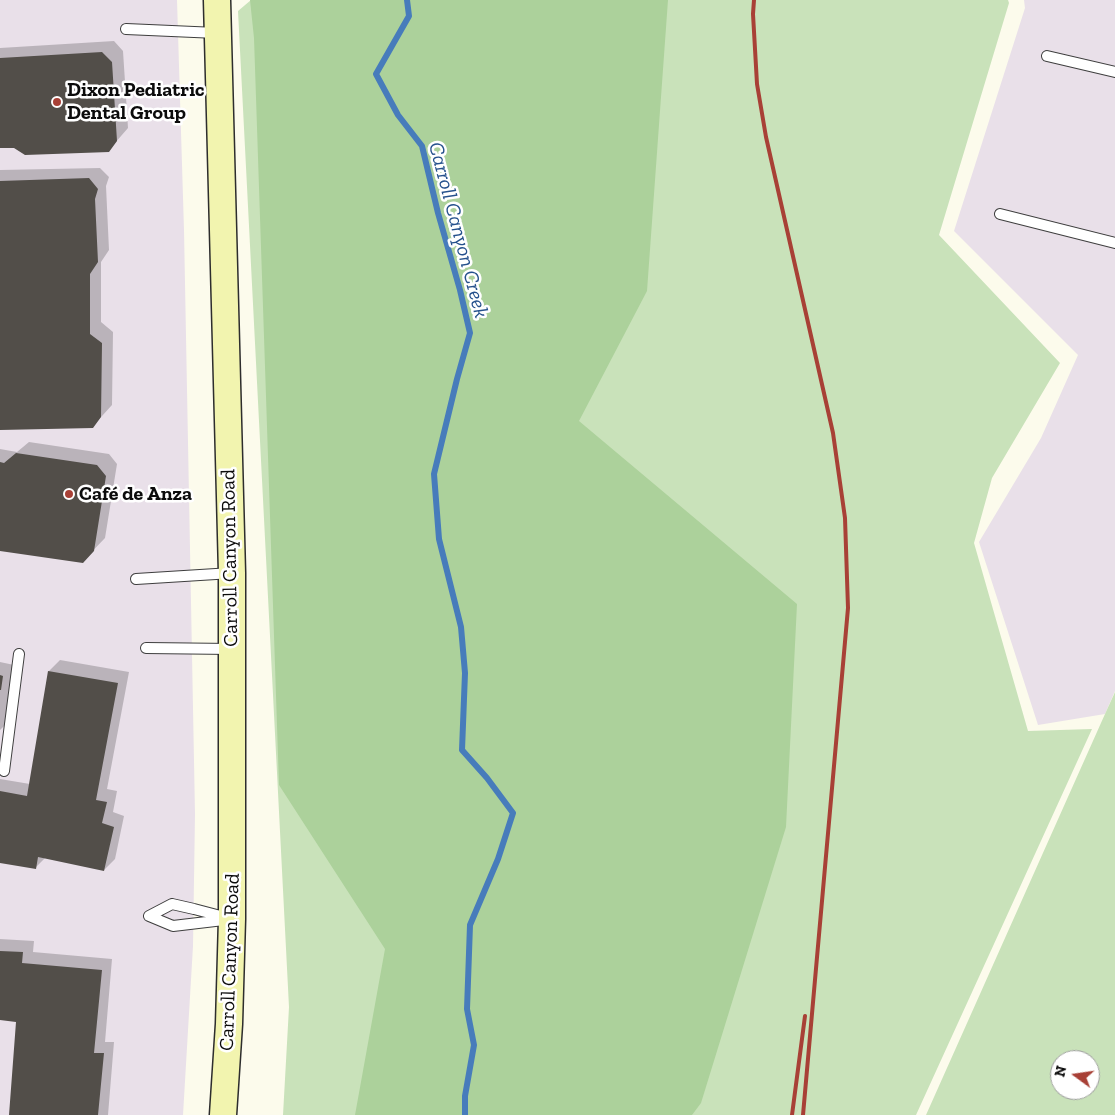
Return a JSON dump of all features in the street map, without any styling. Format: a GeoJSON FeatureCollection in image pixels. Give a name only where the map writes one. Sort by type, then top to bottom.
{"type":"FeatureCollection","features":[{"type":"Feature","properties":{"kind":"main road","name":"Carroll Canyon Road"},"geometry":{"type":"LineString","coordinates":[[217,0],[232,573],[232,919],[230,1024],[223,1115]]}},
{"type":"Feature","properties":{"kind":"lane"},"geometry":{"type":"LineString","coordinates":[[126,29],[218,34]]}},
{"type":"Feature","properties":{"kind":"lane"},"geometry":{"type":"LineString","coordinates":[[1046,56],[1115,72]]}},
{"type":"Feature","properties":{"kind":"lane"},"geometry":{"type":"LineString","coordinates":[[1000,214],[1115,243]]}},
{"type":"Feature","properties":{"kind":"lane"},"geometry":{"type":"LineString","coordinates":[[136,579],[232,573]]}},
{"type":"Feature","properties":{"kind":"lane"},"geometry":{"type":"LineString","coordinates":[[146,648],[232,649]]}},
{"type":"Feature","properties":{"kind":"lane"},"geometry":{"type":"LineString","coordinates":[[4,771],[19,654]]}},
{"type":"Feature","properties":{"kind":"lane"},"geometry":{"type":"LineString","coordinates":[[172,904],[232,919],[173,926],[149,916],[172,904]]}},
{"type":"Feature","properties":{"kind":"shaded area"},"geometry":{"type":"Polygon","coordinates":[[[0,0],[177,0],[184,230],[195,814],[193,946],[183,1115],[0,1115],[0,0]]]}},
{"type":"Feature","properties":{"kind":"shaded area"},"geometry":{"type":"Polygon","coordinates":[[[1024,0],[1115,0],[1115,691],[1105,714],[1038,725],[979,542],[1041,438],[1078,355],[954,231],[1025,8],[1024,0]]]}},
{"type":"Feature","properties":{"kind":"green space"},"geometry":{"type":"Polygon","coordinates":[[[250,0],[668,0],[647,291],[579,421],[797,604],[786,827],[701,1103],[692,1115],[355,1115],[385,949],[279,785],[254,38],[250,0]]]}},
{"type":"Feature","properties":{"kind":"green space"},"geometry":{"type":"Polygon","coordinates":[[[251,0],[1008,0],[1009,3],[939,235],[1060,363],[992,478],[974,543],[1028,731],[1092,729],[916,1115],[283,1115],[289,1007],[238,11],[251,0]]]}},
{"type":"Feature","properties":{"kind":"green space"},"geometry":{"type":"Polygon","coordinates":[[[1115,692],[1115,1115],[926,1115],[1115,692]]]}},
{"type":"Feature","properties":{"kind":"building","name":"Dixon Pediatric Dental Group"},"geometry":{"type":"Polygon","coordinates":[[[102,52],[112,62],[117,141],[109,152],[25,155],[14,148],[0,148],[0,58],[102,52]]]}},
{"type":"Feature","properties":{"kind":"building"},"geometry":{"type":"Polygon","coordinates":[[[89,178],[98,189],[95,199],[98,262],[90,274],[90,334],[102,343],[101,417],[93,428],[0,430],[0,181],[89,178]]]}},
{"type":"Feature","properties":{"kind":"building"},"geometry":{"type":"Polygon","coordinates":[[[16,453],[97,465],[106,476],[94,551],[83,563],[0,551],[0,462],[4,463],[16,453]]]}},
{"type":"Feature","properties":{"kind":"building"},"geometry":{"type":"Polygon","coordinates":[[[48,671],[118,683],[96,800],[107,802],[102,823],[114,827],[104,871],[38,857],[36,869],[0,863],[0,791],[27,796],[48,671]]]}},
{"type":"Feature","properties":{"kind":"building"},"geometry":{"type":"Polygon","coordinates":[[[0,675],[3,676],[1,690],[0,690],[0,675]]]}},
{"type":"Feature","properties":{"kind":"building"},"geometry":{"type":"Polygon","coordinates":[[[0,951],[23,952],[22,963],[102,970],[94,1053],[104,1053],[98,1115],[9,1115],[16,1022],[0,1020],[0,951]]]}},
{"type":"Feature","properties":{"kind":"waterway","name":"Carroll Canyon Creek"},"geometry":{"type":"LineString","coordinates":[[407,0],[409,16],[376,74],[398,115],[422,146],[470,333],[434,474],[439,539],[461,627],[465,673],[462,750],[487,778],[513,813],[498,859],[470,925],[467,1009],[474,1045],[465,1096],[465,1115]]}},
{"type":"Feature","properties":{"kind":"railway"},"geometry":{"type":"LineString","coordinates":[[754,0],[757,84],[766,137],[833,433],[845,518],[848,608],[803,1115]]}},
{"type":"Feature","properties":{"kind":"railway"},"geometry":{"type":"LineString","coordinates":[[792,1115],[805,1016]]}},
{"type":"Feature","properties":{"kind":"place","name":"Dixon Pediatric Dental Group"},"geometry":{"type":"Point","coordinates":[57,102]}},
{"type":"Feature","properties":{"kind":"place","name":"Café de Anza"},"geometry":{"type":"Point","coordinates":[69,494]}}]}
